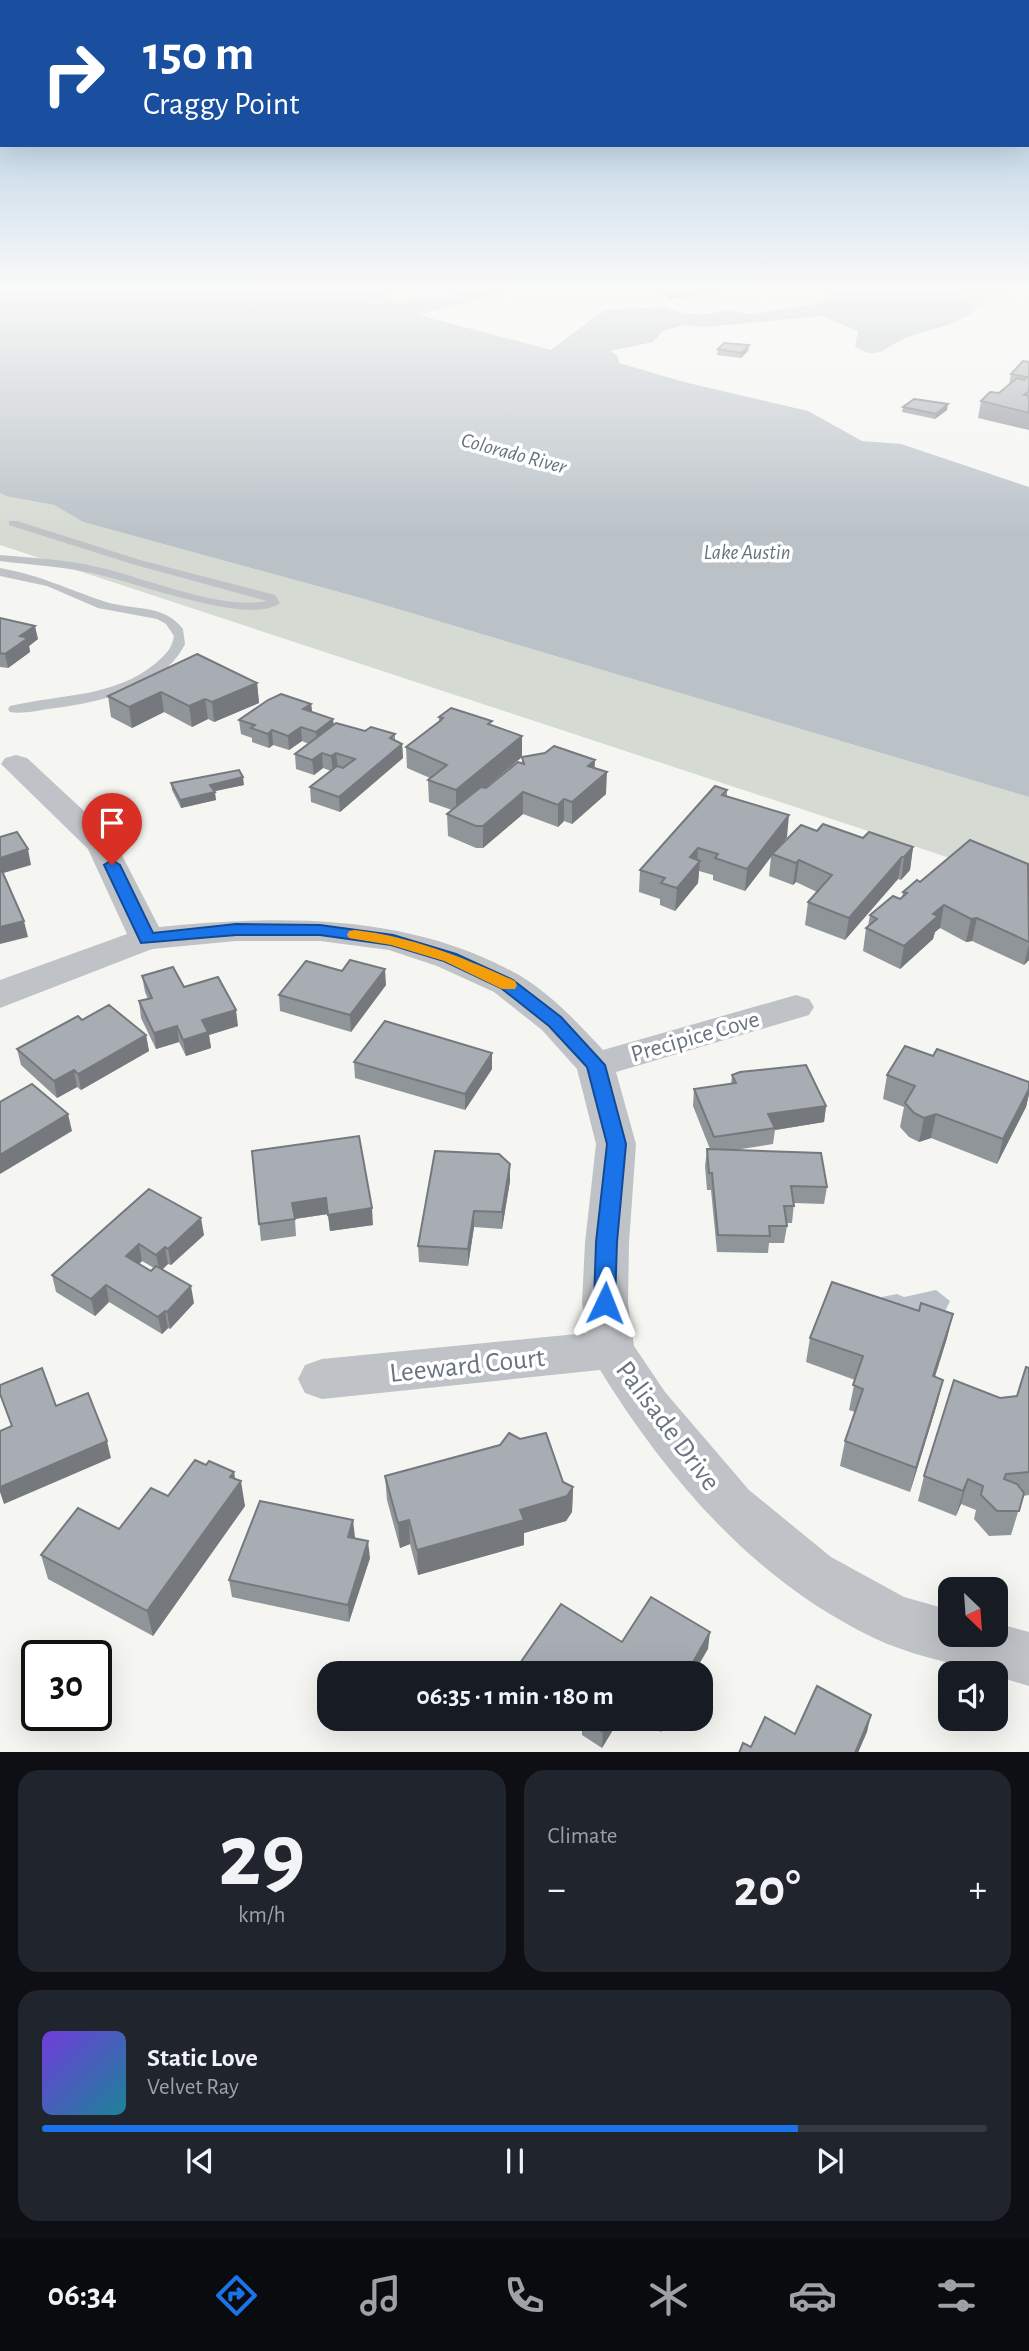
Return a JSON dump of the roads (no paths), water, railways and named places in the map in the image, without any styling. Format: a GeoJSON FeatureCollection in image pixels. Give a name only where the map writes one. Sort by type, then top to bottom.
{"type":"FeatureCollection","features":[{"type":"Feature","properties":{"kind":"street"},"geometry":{"type":"LineString","coordinates":[[16,764],[102,845],[147,939]]}},
{"type":"Feature","properties":{"kind":"street","name":"Palisade Drive"},"geometry":{"type":"LineString","coordinates":[[0,996],[13,988],[147,939],[236,930],[320,930],[393,940],[450,958],[507,984],[555,1021],[595,1065],[616,1144],[607,1242],[605,1303],[612,1350],[649,1406],[731,1506],[812,1574],[893,1620],[1029,1659]]}},
{"type":"Feature","properties":{"kind":"street","name":"Precipice Cove"},"geometry":{"type":"LineString","coordinates":[[595,1065],[796,1007]]}},
{"type":"Feature","properties":{"kind":"street","name":"Leeward Court"},"geometry":{"type":"LineString","coordinates":[[323,1379],[612,1350]]}},
{"type":"Feature","properties":{"kind":"lane"},"geometry":{"type":"LineString","coordinates":[[0,558],[94,569],[232,605],[257,607],[274,603],[271,598],[250,591],[136,562],[13,523]]}},
{"type":"Feature","properties":{"kind":"lane"},"geometry":{"type":"LineString","coordinates":[[0,572],[64,588],[103,606],[149,613],[168,621],[178,629],[181,640],[177,650],[161,666],[112,691],[64,704],[15,709]]}},
{"type":"Feature","properties":{"kind":"water","name":"Lake Austin"},"geometry":{"type":"Polygon","coordinates":[[[0,371],[646,371],[808,411],[862,441],[901,444],[1029,487],[1029,797],[364,599],[83,522],[54,505],[0,493],[0,371]]]}},
{"type":"Feature","properties":{"kind":"water"},"geometry":{"type":"Polygon","coordinates":[[[936,1290],[950,1301],[944,1313],[877,1319],[882,1297],[897,1294],[904,1297],[936,1290]]]}},
{"type":"Feature","properties":{"kind":"water label","name":"Colorado River"},"geometry":{"type":"Point","coordinates":[514,453]}}]}
